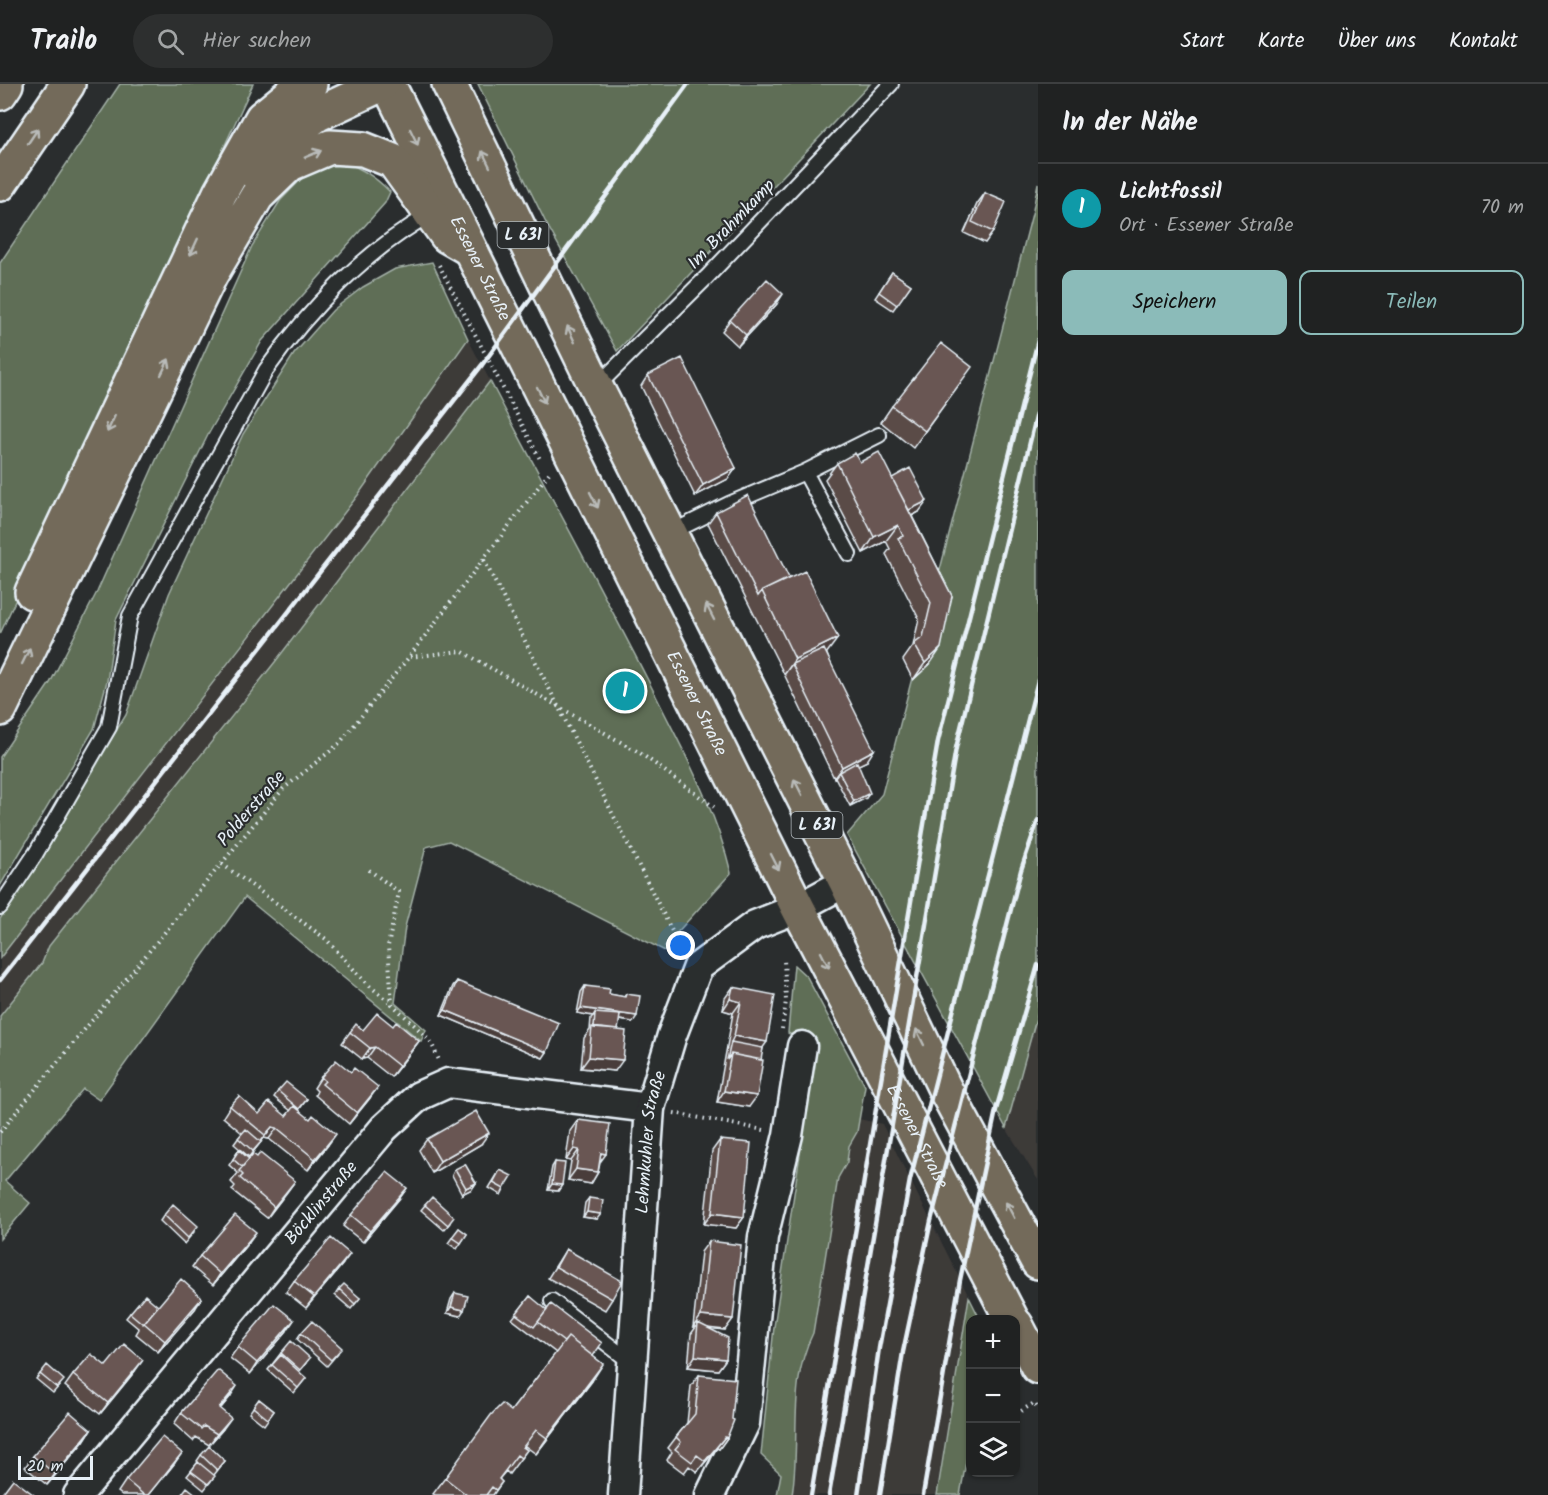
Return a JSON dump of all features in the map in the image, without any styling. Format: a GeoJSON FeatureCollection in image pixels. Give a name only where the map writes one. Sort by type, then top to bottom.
{"type":"FeatureCollection","features":[{"type":"Feature","properties":{"kind":"main road"},"geometry":{"type":"LineString","coordinates":[[0,93],[6,84]]}},
{"type":"Feature","properties":{"kind":"main road"},"geometry":{"type":"LineString","coordinates":[[0,184],[68,84]]}},
{"type":"Feature","properties":{"kind":"main road"},"geometry":{"type":"LineString","coordinates":[[0,658],[220,193],[262,118],[277,84]]}},
{"type":"Feature","properties":{"kind":"main road"},"geometry":{"type":"LineString","coordinates":[[262,118],[295,91],[310,84]]}},
{"type":"Feature","properties":{"kind":"main road"},"geometry":{"type":"LineString","coordinates":[[210,276],[229,220],[254,172],[297,130],[318,114],[382,84]]}},
{"type":"Feature","properties":{"kind":"main road","name":"Essener Straße"},"geometry":{"type":"LineString","coordinates":[[388,84],[468,248],[558,461],[798,908],[1009,1315]]}},
{"type":"Feature","properties":{"kind":"main road","name":"L 631"},"geometry":{"type":"LineString","coordinates":[[448,84],[596,387],[846,882],[945,1089],[1038,1262]]}},
{"type":"Feature","properties":{"kind":"main road"},"geometry":{"type":"LineString","coordinates":[[0,709],[210,276],[257,196],[290,164],[330,147],[363,149],[393,161],[447,236],[468,248]]}},
{"type":"Feature","properties":{"kind":"main road"},"geometry":{"type":"LineString","coordinates":[[1020,1333],[1038,1367]]}},
{"type":"Feature","properties":{"kind":"street"},"geometry":{"type":"LineString","coordinates":[[698,967],[755,926],[798,908],[846,882]]}},
{"type":"Feature","properties":{"kind":"street","name":"Lehmkuhler Straße"},"geometry":{"type":"LineString","coordinates":[[623,1495],[650,1108],[672,1035],[698,967]]}},
{"type":"Feature","properties":{"kind":"street"},"geometry":{"type":"LineString","coordinates":[[710,1495],[745,1423],[763,1237],[788,1135],[802,1046]]}},
{"type":"Feature","properties":{"kind":"street"},"geometry":{"type":"LineString","coordinates":[[448,1083],[650,1108]]}},
{"type":"Feature","properties":{"kind":"street","name":"Böcklinstraße"},"geometry":{"type":"LineString","coordinates":[[78,1495],[384,1128],[419,1096],[448,1083]]}},
{"type":"Feature","properties":{"kind":"lane","name":"Im Brahmkamp"},"geometry":{"type":"LineString","coordinates":[[596,387],[707,278],[891,84]]}},
{"type":"Feature","properties":{"kind":"lane"},"geometry":{"type":"LineString","coordinates":[[0,907],[36,853],[109,728],[130,616],[266,370],[292,333],[342,280],[417,222],[431,214]]}},
{"type":"Feature","properties":{"kind":"lane"},"geometry":{"type":"LineString","coordinates":[[670,533],[729,504],[805,472],[879,435]]}},
{"type":"Feature","properties":{"kind":"lane"},"geometry":{"type":"LineString","coordinates":[[805,472],[849,554]]}},
{"type":"Feature","properties":{"kind":"lane"},"geometry":{"type":"LineString","coordinates":[[552,1300],[632,1363]]}},
{"type":"Feature","properties":{"kind":"path"},"geometry":{"type":"LineString","coordinates":[[438,263],[558,461],[555,483]]}},
{"type":"Feature","properties":{"kind":"path","name":"Polderstraße"},"geometry":{"type":"LineString","coordinates":[[0,1132],[283,789],[339,744],[409,657],[558,461]]}},
{"type":"Feature","properties":{"kind":"path"},"geometry":{"type":"LineString","coordinates":[[484,560],[674,935],[698,967]]}},
{"type":"Feature","properties":{"kind":"path"},"geometry":{"type":"LineString","coordinates":[[409,657],[461,651],[640,753],[723,813]]}},
{"type":"Feature","properties":{"kind":"path"},"geometry":{"type":"LineString","coordinates":[[222,864],[326,939],[366,982],[430,1040],[448,1083]]}},
{"type":"Feature","properties":{"kind":"path"},"geometry":{"type":"LineString","coordinates":[[369,870],[399,892],[388,946],[392,1004]]}},
{"type":"Feature","properties":{"kind":"path"},"geometry":{"type":"LineString","coordinates":[[784,959],[786,1001],[779,1043],[802,1046]]}},
{"type":"Feature","properties":{"kind":"path"},"geometry":{"type":"LineString","coordinates":[[650,1108],[788,1135]]}},
{"type":"Feature","properties":{"kind":"path"},"geometry":{"type":"LineString","coordinates":[[1020,1411],[1034,1402],[1038,1409]]}},
{"type":"Feature","properties":{"kind":"shaded area"},"geometry":{"type":"Polygon","coordinates":[[[468,339],[490,381],[275,662],[49,945],[42,963],[0,1016],[0,956],[468,339]]]}},
{"type":"Feature","properties":{"kind":"shaded area"},"geometry":{"type":"Polygon","coordinates":[[[1038,1012],[1038,1180],[1006,1128],[1038,1012]]]}},
{"type":"Feature","properties":{"kind":"shaded area"},"geometry":{"type":"Polygon","coordinates":[[[859,1119],[882,1124],[969,1297],[936,1495],[792,1495],[796,1470],[794,1418],[805,1350],[813,1333],[838,1178],[847,1162],[849,1146],[857,1132],[859,1119]]]}},
{"type":"Feature","properties":{"kind":"green space"},"geometry":{"type":"Polygon","coordinates":[[[120,84],[253,84],[0,634],[0,263],[120,84]]]}},
{"type":"Feature","properties":{"kind":"green space"},"geometry":{"type":"Polygon","coordinates":[[[478,84],[870,84],[617,351],[545,221],[478,84]]]}},
{"type":"Feature","properties":{"kind":"green space"},"geometry":{"type":"Polygon","coordinates":[[[334,159],[365,171],[378,181],[390,192],[385,203],[262,341],[209,433],[116,620],[107,681],[94,729],[0,886],[0,757],[50,683],[97,592],[252,246],[280,201],[312,168],[334,159]]]}},
{"type":"Feature","properties":{"kind":"green space"},"geometry":{"type":"Polygon","coordinates":[[[1038,183],[1038,1012],[1006,1128],[847,835],[882,794],[1033,210],[1038,183]]]}},
{"type":"Feature","properties":{"kind":"green space"},"geometry":{"type":"Polygon","coordinates":[[[432,262],[468,339],[358,495],[0,958],[0,919],[126,715],[169,594],[243,434],[294,354],[333,310],[363,287],[395,269],[432,262]]]}},
{"type":"Feature","properties":{"kind":"green space"},"geometry":{"type":"Polygon","coordinates":[[[490,381],[614,614],[687,758],[717,826],[731,873],[665,946],[667,952],[449,841],[426,847],[405,927],[395,1003],[426,1030],[421,1041],[245,897],[99,1100],[83,1089],[5,1181],[30,1203],[0,1239],[0,1016],[42,963],[49,946],[275,662],[490,381]]]}},
{"type":"Feature","properties":{"kind":"green space"},"geometry":{"type":"Polygon","coordinates":[[[794,965],[807,977],[865,1086],[857,1132],[849,1146],[847,1162],[838,1178],[813,1333],[800,1373],[792,1495],[777,1495],[781,1474],[761,1455],[774,1327],[816,1048],[788,1033],[794,965]]]}},
{"type":"Feature","properties":{"kind":"green space"},"geometry":{"type":"Polygon","coordinates":[[[969,1297],[978,1315],[966,1315],[969,1297]]]}},
{"type":"Feature","properties":{"kind":"green space"},"geometry":{"type":"Polygon","coordinates":[[[966,1316],[966,1462],[960,1495],[937,1495],[966,1316]]]}},
{"type":"Feature","properties":{"kind":"building"},"geometry":{"type":"Polygon","coordinates":[[[985,193],[1006,202],[993,232],[972,222],[985,193]]]}},
{"type":"Feature","properties":{"kind":"building"},"geometry":{"type":"Polygon","coordinates":[[[892,272],[911,285],[897,305],[879,292],[892,272]]]}},
{"type":"Feature","properties":{"kind":"building"},"geometry":{"type":"Polygon","coordinates":[[[767,279],[783,294],[746,335],[730,320],[767,279]]]}},
{"type":"Feature","properties":{"kind":"building"},"geometry":{"type":"Polygon","coordinates":[[[941,343],[972,367],[925,431],[892,406],[941,343]]]}},
{"type":"Feature","properties":{"kind":"building"},"geometry":{"type":"Polygon","coordinates":[[[682,358],[736,468],[703,485],[648,375],[682,358]]]}},
{"type":"Feature","properties":{"kind":"building"},"geometry":{"type":"Polygon","coordinates":[[[879,452],[952,596],[941,648],[925,663],[914,644],[923,637],[931,603],[898,538],[903,536],[898,525],[874,537],[837,463],[855,453],[860,462],[879,452]]]}},
{"type":"Feature","properties":{"kind":"building"},"geometry":{"type":"Polygon","coordinates":[[[910,468],[927,501],[909,510],[892,478],[910,468]]]}},
{"type":"Feature","properties":{"kind":"building"},"geometry":{"type":"Polygon","coordinates":[[[748,495],[789,578],[762,591],[758,596],[716,512],[748,495]]]}},
{"type":"Feature","properties":{"kind":"building"},"geometry":{"type":"Polygon","coordinates":[[[805,571],[838,638],[795,659],[762,591],[805,571]]]}},
{"type":"Feature","properties":{"kind":"building"},"geometry":{"type":"Polygon","coordinates":[[[824,649],[874,750],[842,767],[792,664],[824,649]]]}},
{"type":"Feature","properties":{"kind":"building"},"geometry":{"type":"Polygon","coordinates":[[[857,762],[870,793],[854,801],[839,772],[857,762]]]}},
{"type":"Feature","properties":{"kind":"building"},"geometry":{"type":"Polygon","coordinates":[[[457,981],[559,1023],[547,1052],[445,1010],[457,981]]]}},
{"type":"Feature","properties":{"kind":"building"},"geometry":{"type":"Polygon","coordinates":[[[585,986],[610,989],[609,994],[625,997],[626,994],[640,996],[637,1016],[581,1008],[585,986]]]}},
{"type":"Feature","properties":{"kind":"building"},"geometry":{"type":"Polygon","coordinates":[[[733,987],[775,995],[767,1042],[734,1036],[741,1002],[730,999],[733,987]]]}},
{"type":"Feature","properties":{"kind":"building"},"geometry":{"type":"Polygon","coordinates":[[[377,1013],[393,1026],[396,1022],[419,1041],[399,1066],[375,1047],[370,1048],[350,1032],[356,1024],[363,1030],[377,1013]]]}},
{"type":"Feature","properties":{"kind":"building"},"geometry":{"type":"Polygon","coordinates":[[[595,1013],[620,1015],[618,1030],[594,1028],[595,1013]]]}},
{"type":"Feature","properties":{"kind":"building"},"geometry":{"type":"Polygon","coordinates":[[[592,1027],[626,1031],[623,1060],[589,1057],[592,1027]]]}},
{"type":"Feature","properties":{"kind":"building"},"geometry":{"type":"Polygon","coordinates":[[[731,1042],[763,1048],[761,1060],[731,1054],[727,1060],[731,1042]]]}},
{"type":"Feature","properties":{"kind":"building"},"geometry":{"type":"Polygon","coordinates":[[[731,1054],[763,1060],[757,1096],[724,1091],[731,1054]]]}},
{"type":"Feature","properties":{"kind":"building"},"geometry":{"type":"Polygon","coordinates":[[[336,1060],[351,1072],[354,1068],[378,1087],[357,1113],[322,1084],[325,1081],[321,1077],[336,1060]]]}},
{"type":"Feature","properties":{"kind":"building"},"geometry":{"type":"Polygon","coordinates":[[[286,1082],[307,1099],[299,1109],[278,1091],[286,1082]]]}},
{"type":"Feature","properties":{"kind":"building"},"geometry":{"type":"Polygon","coordinates":[[[239,1096],[259,1114],[269,1102],[286,1116],[294,1106],[310,1119],[313,1115],[336,1134],[315,1159],[277,1128],[272,1127],[265,1135],[230,1106],[239,1096]]]}},
{"type":"Feature","properties":{"kind":"building"},"geometry":{"type":"Polygon","coordinates":[[[476,1111],[489,1133],[440,1161],[427,1139],[476,1111]]]}},
{"type":"Feature","properties":{"kind":"building"},"geometry":{"type":"Polygon","coordinates":[[[578,1120],[610,1124],[606,1154],[601,1153],[598,1172],[576,1169],[579,1150],[574,1149],[578,1120]]]}},
{"type":"Feature","properties":{"kind":"building"},"geometry":{"type":"Polygon","coordinates":[[[246,1129],[261,1142],[253,1151],[238,1138],[246,1129]]]}},
{"type":"Feature","properties":{"kind":"building"},"geometry":{"type":"Polygon","coordinates":[[[720,1140],[751,1143],[744,1217],[712,1213],[720,1140]]]}},
{"type":"Feature","properties":{"kind":"building"},"geometry":{"type":"Polygon","coordinates":[[[239,1150],[249,1159],[242,1167],[233,1159],[239,1150]]]}},
{"type":"Feature","properties":{"kind":"building"},"geometry":{"type":"Polygon","coordinates":[[[260,1153],[295,1181],[274,1207],[240,1178],[243,1175],[239,1171],[253,1154],[257,1157],[260,1153]]]}},
{"type":"Feature","properties":{"kind":"building"},"geometry":{"type":"Polygon","coordinates":[[[555,1162],[565,1163],[562,1185],[552,1184],[555,1162]]]}},
{"type":"Feature","properties":{"kind":"building"},"geometry":{"type":"Polygon","coordinates":[[[465,1164],[476,1183],[466,1188],[455,1169],[465,1164]]]}},
{"type":"Feature","properties":{"kind":"building"},"geometry":{"type":"Polygon","coordinates":[[[500,1170],[512,1176],[504,1189],[493,1183],[500,1170]]]}},
{"type":"Feature","properties":{"kind":"building"},"geometry":{"type":"Polygon","coordinates":[[[387,1172],[407,1188],[370,1231],[351,1215],[387,1172]]]}},
{"type":"Feature","properties":{"kind":"building"},"geometry":{"type":"Polygon","coordinates":[[[432,1197],[454,1217],[448,1225],[425,1205],[432,1197]]]}},
{"type":"Feature","properties":{"kind":"building"},"geometry":{"type":"Polygon","coordinates":[[[589,1198],[603,1200],[601,1214],[587,1212],[589,1198]]]}},
{"type":"Feature","properties":{"kind":"building"},"geometry":{"type":"Polygon","coordinates":[[[173,1204],[198,1226],[188,1238],[164,1215],[173,1204]]]}},
{"type":"Feature","properties":{"kind":"building"},"geometry":{"type":"Polygon","coordinates":[[[235,1215],[256,1232],[220,1274],[200,1256],[235,1215]]]}},
{"type":"Feature","properties":{"kind":"building"},"geometry":{"type":"Polygon","coordinates":[[[459,1228],[467,1234],[461,1243],[452,1237],[459,1228]]]}},
{"type":"Feature","properties":{"kind":"building"},"geometry":{"type":"Polygon","coordinates":[[[331,1238],[350,1254],[314,1297],[294,1281],[331,1238]]]}},
{"type":"Feature","properties":{"kind":"building"},"geometry":{"type":"Polygon","coordinates":[[[709,1241],[741,1245],[733,1319],[701,1316],[709,1241]]]}},
{"type":"Feature","properties":{"kind":"building"},"geometry":{"type":"Polygon","coordinates":[[[566,1249],[622,1281],[612,1299],[556,1267],[566,1249]]]}},
{"type":"Feature","properties":{"kind":"building"},"geometry":{"type":"Polygon","coordinates":[[[181,1279],[202,1298],[165,1341],[144,1323],[181,1279]]]}},
{"type":"Feature","properties":{"kind":"building"},"geometry":{"type":"Polygon","coordinates":[[[344,1284],[360,1298],[355,1304],[339,1289],[344,1284]]]}},
{"type":"Feature","properties":{"kind":"building"},"geometry":{"type":"Polygon","coordinates":[[[455,1293],[468,1296],[464,1310],[451,1307],[455,1293]]]}},
{"type":"Feature","properties":{"kind":"building"},"geometry":{"type":"Polygon","coordinates":[[[145,1295],[158,1306],[143,1324],[130,1313],[145,1295]]]}},
{"type":"Feature","properties":{"kind":"building"},"geometry":{"type":"Polygon","coordinates":[[[530,1296],[547,1310],[534,1327],[516,1314],[530,1296]]]}},
{"type":"Feature","properties":{"kind":"building"},"geometry":{"type":"Polygon","coordinates":[[[274,1304],[294,1320],[257,1363],[238,1347],[274,1304]]]}},
{"type":"Feature","properties":{"kind":"building"},"geometry":{"type":"Polygon","coordinates":[[[551,1304],[602,1343],[593,1356],[568,1337],[564,1342],[538,1322],[551,1304]]]}},
{"type":"Feature","properties":{"kind":"building"},"geometry":{"type":"Polygon","coordinates":[[[312,1321],[342,1348],[331,1360],[301,1333],[312,1321]]]}},
{"type":"Feature","properties":{"kind":"building"},"geometry":{"type":"Polygon","coordinates":[[[698,1323],[728,1338],[726,1359],[695,1356],[698,1323]]]}},
{"type":"Feature","properties":{"kind":"building"},"geometry":{"type":"Polygon","coordinates":[[[568,1337],[603,1364],[547,1438],[536,1430],[523,1447],[527,1450],[521,1458],[517,1455],[499,1479],[502,1482],[496,1490],[492,1487],[486,1495],[467,1495],[445,1478],[491,1415],[502,1404],[511,1411],[568,1337]]]}},
{"type":"Feature","properties":{"kind":"building"},"geometry":{"type":"Polygon","coordinates":[[[291,1341],[310,1358],[300,1370],[281,1353],[291,1341]]]}},
{"type":"Feature","properties":{"kind":"building"},"geometry":{"type":"Polygon","coordinates":[[[124,1344],[143,1360],[108,1403],[73,1375],[91,1354],[106,1366],[124,1344]]]}},
{"type":"Feature","properties":{"kind":"building"},"geometry":{"type":"Polygon","coordinates":[[[281,1355],[306,1378],[298,1388],[272,1365],[281,1355]]]}},
{"type":"Feature","properties":{"kind":"building"},"geometry":{"type":"Polygon","coordinates":[[[47,1365],[64,1380],[57,1388],[40,1374],[47,1365]]]}},
{"type":"Feature","properties":{"kind":"building"},"geometry":{"type":"Polygon","coordinates":[[[218,1370],[237,1386],[219,1408],[231,1418],[217,1434],[204,1426],[201,1429],[181,1413],[218,1370]]]}},
{"type":"Feature","properties":{"kind":"building"},"geometry":{"type":"Polygon","coordinates":[[[699,1375],[736,1379],[732,1419],[734,1420],[727,1438],[725,1437],[705,1461],[697,1455],[692,1462],[675,1449],[681,1442],[676,1437],[695,1414],[699,1375]]]}},
{"type":"Feature","properties":{"kind":"building"},"geometry":{"type":"Polygon","coordinates":[[[259,1399],[274,1411],[268,1419],[253,1407],[259,1399]]]}},
{"type":"Feature","properties":{"kind":"building"},"geometry":{"type":"Polygon","coordinates":[[[70,1412],[91,1430],[55,1474],[33,1456],[70,1412]]]}},
{"type":"Feature","properties":{"kind":"building"},"geometry":{"type":"Polygon","coordinates":[[[162,1437],[182,1453],[148,1495],[144,1495],[126,1480],[162,1437]]]}},
{"type":"Feature","properties":{"kind":"building"},"geometry":{"type":"Polygon","coordinates":[[[209,1446],[225,1461],[217,1470],[201,1455],[209,1446]]]}},
{"type":"Feature","properties":{"kind":"building"},"geometry":{"type":"Polygon","coordinates":[[[198,1462],[215,1476],[208,1484],[191,1471],[198,1462]]]}},
{"type":"Feature","properties":{"kind":"building"},"geometry":{"type":"Polygon","coordinates":[[[13,1479],[34,1495],[1,1495],[13,1479]]]}},
{"type":"Feature","properties":{"kind":"building"},"geometry":{"type":"Polygon","coordinates":[[[187,1487],[197,1495],[181,1495],[187,1487]]]}},
{"type":"Feature","properties":{"kind":"railway"},"geometry":{"type":"LineString","coordinates":[[0,980],[482,365],[688,84]]}},
{"type":"Feature","properties":{"kind":"railway"},"geometry":{"type":"LineString","coordinates":[[811,1495],[938,741],[1038,340]]}},
{"type":"Feature","properties":{"kind":"railway"},"geometry":{"type":"LineString","coordinates":[[829,1495],[956,748],[1038,409]]}},
{"type":"Feature","properties":{"kind":"railway"},"geometry":{"type":"LineString","coordinates":[[858,1495],[879,1348],[910,1180],[1038,680]]}},
{"type":"Feature","properties":{"kind":"railway"},"geometry":{"type":"LineString","coordinates":[[880,1495],[903,1352],[931,1221],[1021,870],[1038,820]]}},
{"type":"Feature","properties":{"kind":"railway"},"geometry":{"type":"LineString","coordinates":[[923,1495],[960,1280],[996,1110],[1038,965]]}},
{"type":"Feature","properties":{"kind":"place","name":"Lichtfossil"},"geometry":{"type":"Point","coordinates":[625,691]}}]}
